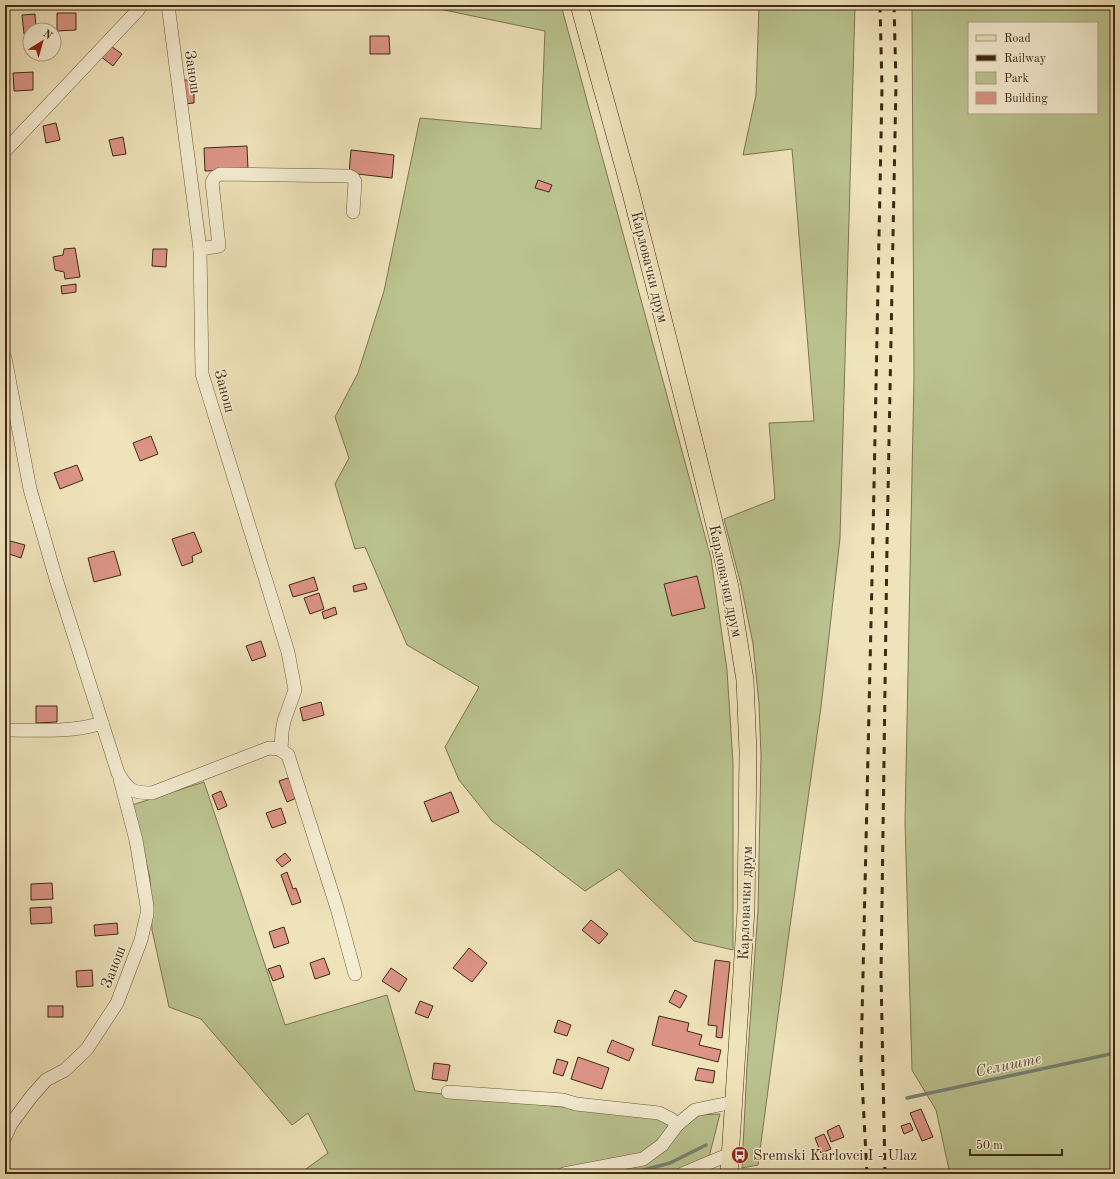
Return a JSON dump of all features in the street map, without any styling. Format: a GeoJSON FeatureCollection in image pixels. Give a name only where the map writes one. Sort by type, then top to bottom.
{"type":"FeatureCollection","features":[{"type":"Feature","properties":{"kind":"main road","name":"Карловачки друм"},"geometry":{"type":"LineString","coordinates":[[579,5],[629,186],[694,441],[730,587],[740,644],[746,705],[748,752],[748,846],[746,910],[729,1174]]}},
{"type":"Feature","properties":{"kind":"street"},"geometry":{"type":"LineString","coordinates":[[5,151],[138,10],[141,5]]}},
{"type":"Feature","properties":{"kind":"street","name":"Занош"},"geometry":{"type":"LineString","coordinates":[[118,773],[125,786],[138,793],[152,793],[269,748],[281,750],[284,721],[295,690],[288,652],[202,374],[200,249],[168,5]]}},
{"type":"Feature","properties":{"kind":"street"},"geometry":{"type":"LineString","coordinates":[[200,249],[219,246],[212,182],[215,177],[220,174],[348,176],[353,178],[355,182],[353,212]]}},
{"type":"Feature","properties":{"kind":"street","name":"Занош"},"geometry":{"type":"LineString","coordinates":[[5,358],[30,489],[56,580],[118,773],[136,840],[148,914],[141,940],[116,1003],[101,1028],[87,1049],[65,1070],[46,1080],[36,1091],[11,1124],[5,1135]]}},
{"type":"Feature","properties":{"kind":"street"},"geometry":{"type":"LineString","coordinates":[[5,730],[67,730],[89,727],[102,723]]}},
{"type":"Feature","properties":{"kind":"street"},"geometry":{"type":"LineString","coordinates":[[281,750],[288,755],[291,762],[337,908],[355,974]]}},
{"type":"Feature","properties":{"kind":"street"},"geometry":{"type":"LineString","coordinates":[[448,1092],[563,1100],[576,1104],[659,1113],[671,1119],[677,1125]]}},
{"type":"Feature","properties":{"kind":"street"},"geometry":{"type":"LineString","coordinates":[[564,1174],[643,1159],[662,1145],[677,1125],[695,1110],[734,1102]]}},
{"type":"Feature","properties":{"kind":"street"},"geometry":{"type":"LineString","coordinates":[[682,1174],[730,1154]]}},
{"type":"Feature","properties":{"kind":"green space"},"geometry":{"type":"Polygon","coordinates":[[[420,5],[561,5],[711,558],[727,670],[733,763],[733,950],[694,941],[619,869],[585,891],[492,821],[459,780],[445,747],[479,687],[407,645],[365,547],[355,549],[335,484],[349,458],[335,417],[358,373],[384,291],[420,118],[541,129],[545,31],[420,5]]]}},
{"type":"Feature","properties":{"kind":"green space"},"geometry":{"type":"Polygon","coordinates":[[[759,5],[855,5],[840,538],[821,707],[758,1165],[742,1168],[747,1066],[758,910],[761,756],[759,704],[753,644],[741,585],[724,519],[775,499],[769,423],[814,421],[792,149],[743,155],[756,95],[759,5]]]}},
{"type":"Feature","properties":{"kind":"green space"},"geometry":{"type":"Polygon","coordinates":[[[912,5],[1115,5],[1115,1174],[950,1174],[936,1110],[912,1070],[905,822],[914,377],[912,5]]]}},
{"type":"Feature","properties":{"kind":"green space"},"geometry":{"type":"Polygon","coordinates":[[[204,782],[285,1025],[387,995],[415,1091],[618,1113],[672,1116],[720,1114],[709,1157],[691,1174],[299,1174],[328,1153],[308,1113],[292,1125],[201,1019],[169,1007],[152,930],[150,878],[132,805],[204,782]]]}},
{"type":"Feature","properties":{"kind":"building"},"geometry":{"type":"Polygon","coordinates":[[[57,13],[76,13],[76,30],[62,31],[62,22],[57,22],[57,13]]]}},
{"type":"Feature","properties":{"kind":"building"},"geometry":{"type":"Polygon","coordinates":[[[35,14],[36,22],[23,22],[22,15],[35,14]]]}},
{"type":"Feature","properties":{"kind":"building"},"geometry":{"type":"Polygon","coordinates":[[[370,36],[389,36],[390,54],[370,54],[370,36]]]}},
{"type":"Feature","properties":{"kind":"building"},"geometry":{"type":"Polygon","coordinates":[[[108,44],[122,54],[113,66],[100,56],[108,44]]]}},
{"type":"Feature","properties":{"kind":"building"},"geometry":{"type":"Polygon","coordinates":[[[33,72],[33,90],[14,91],[13,73],[33,72]]]}},
{"type":"Feature","properties":{"kind":"building"},"geometry":{"type":"Polygon","coordinates":[[[184,80],[194,80],[194,103],[184,104],[184,80]]]}},
{"type":"Feature","properties":{"kind":"building"},"geometry":{"type":"Polygon","coordinates":[[[56,123],[60,140],[46,143],[43,126],[56,123]]]}},
{"type":"Feature","properties":{"kind":"building"},"geometry":{"type":"Polygon","coordinates":[[[123,137],[126,154],[113,156],[109,140],[123,137]]]}},
{"type":"Feature","properties":{"kind":"building"},"geometry":{"type":"Polygon","coordinates":[[[247,146],[248,169],[205,171],[204,148],[247,146]]]}},
{"type":"Feature","properties":{"kind":"building"},"geometry":{"type":"Polygon","coordinates":[[[351,150],[394,155],[392,178],[349,173],[351,150]]]}},
{"type":"Feature","properties":{"kind":"building"},"geometry":{"type":"Polygon","coordinates":[[[538,180],[552,185],[549,192],[535,188],[538,180]]]}},
{"type":"Feature","properties":{"kind":"building"},"geometry":{"type":"Polygon","coordinates":[[[75,248],[80,277],[65,279],[64,272],[55,270],[53,257],[63,255],[64,249],[75,248]]]}},
{"type":"Feature","properties":{"kind":"building"},"geometry":{"type":"Polygon","coordinates":[[[153,249],[167,249],[166,267],[152,266],[153,249]]]}},
{"type":"Feature","properties":{"kind":"building"},"geometry":{"type":"Polygon","coordinates":[[[76,284],[76,292],[62,294],[61,286],[76,284]]]}},
{"type":"Feature","properties":{"kind":"building"},"geometry":{"type":"Polygon","coordinates":[[[151,436],[158,454],[140,461],[133,443],[151,436]]]}},
{"type":"Feature","properties":{"kind":"building"},"geometry":{"type":"Polygon","coordinates":[[[77,465],[83,480],[60,489],[54,473],[77,465]]]}},
{"type":"Feature","properties":{"kind":"building"},"geometry":{"type":"Polygon","coordinates":[[[194,532],[202,552],[192,556],[193,562],[182,566],[172,539],[194,532]]]}},
{"type":"Feature","properties":{"kind":"building"},"geometry":{"type":"Polygon","coordinates":[[[10,541],[25,545],[21,558],[6,553],[10,541]]]}},
{"type":"Feature","properties":{"kind":"building"},"geometry":{"type":"Polygon","coordinates":[[[114,551],[121,575],[94,582],[88,558],[114,551]]]}},
{"type":"Feature","properties":{"kind":"building"},"geometry":{"type":"Polygon","coordinates":[[[697,576],[705,608],[672,616],[664,584],[697,576]]]}},
{"type":"Feature","properties":{"kind":"building"},"geometry":{"type":"Polygon","coordinates":[[[314,577],[318,590],[293,597],[289,585],[314,577]]]}},
{"type":"Feature","properties":{"kind":"building"},"geometry":{"type":"Polygon","coordinates":[[[365,583],[367,589],[354,592],[353,586],[365,583]]]}},
{"type":"Feature","properties":{"kind":"building"},"geometry":{"type":"Polygon","coordinates":[[[319,593],[324,609],[310,614],[304,598],[319,593]]]}},
{"type":"Feature","properties":{"kind":"building"},"geometry":{"type":"Polygon","coordinates":[[[335,607],[337,614],[324,619],[322,612],[335,607]]]}},
{"type":"Feature","properties":{"kind":"building"},"geometry":{"type":"Polygon","coordinates":[[[261,641],[266,656],[252,661],[246,646],[261,641]]]}},
{"type":"Feature","properties":{"kind":"building"},"geometry":{"type":"Polygon","coordinates":[[[321,702],[324,715],[303,721],[300,708],[321,702]]]}},
{"type":"Feature","properties":{"kind":"building"},"geometry":{"type":"Polygon","coordinates":[[[36,706],[57,706],[57,722],[36,723],[36,706]]]}},
{"type":"Feature","properties":{"kind":"building"},"geometry":{"type":"Polygon","coordinates":[[[291,777],[299,797],[287,802],[279,781],[291,777]]]}},
{"type":"Feature","properties":{"kind":"building"},"geometry":{"type":"Polygon","coordinates":[[[221,791],[227,806],[218,810],[212,795],[221,791]]]}},
{"type":"Feature","properties":{"kind":"building"},"geometry":{"type":"Polygon","coordinates":[[[451,792],[459,812],[432,822],[424,802],[451,792]]]}},
{"type":"Feature","properties":{"kind":"building"},"geometry":{"type":"Polygon","coordinates":[[[281,808],[286,823],[272,828],[266,813],[281,808]]]}},
{"type":"Feature","properties":{"kind":"building"},"geometry":{"type":"Polygon","coordinates":[[[5,822],[9,822],[8,836],[5,836],[5,822]]]}},
{"type":"Feature","properties":{"kind":"building"},"geometry":{"type":"Polygon","coordinates":[[[285,853],[291,860],[282,867],[276,860],[285,853]]]}},
{"type":"Feature","properties":{"kind":"building"},"geometry":{"type":"Polygon","coordinates":[[[287,872],[293,889],[296,888],[301,902],[292,905],[281,875],[287,872]]]}},
{"type":"Feature","properties":{"kind":"building"},"geometry":{"type":"Polygon","coordinates":[[[52,883],[53,899],[31,900],[31,884],[52,883]]]}},
{"type":"Feature","properties":{"kind":"building"},"geometry":{"type":"Polygon","coordinates":[[[51,907],[52,923],[31,924],[30,908],[51,907]]]}},
{"type":"Feature","properties":{"kind":"building"},"geometry":{"type":"Polygon","coordinates":[[[591,920],[608,934],[599,944],[582,930],[591,920]]]}},
{"type":"Feature","properties":{"kind":"building"},"geometry":{"type":"Polygon","coordinates":[[[117,923],[118,934],[95,936],[94,925],[117,923]]]}},
{"type":"Feature","properties":{"kind":"building"},"geometry":{"type":"Polygon","coordinates":[[[284,927],[289,943],[274,948],[269,932],[284,927]]]}},
{"type":"Feature","properties":{"kind":"building"},"geometry":{"type":"Polygon","coordinates":[[[469,948],[487,963],[472,982],[453,968],[469,948]]]}},
{"type":"Feature","properties":{"kind":"building"},"geometry":{"type":"Polygon","coordinates":[[[324,958],[330,974],[315,979],[310,963],[324,958]]]}},
{"type":"Feature","properties":{"kind":"building"},"geometry":{"type":"Polygon","coordinates":[[[715,960],[730,962],[722,1038],[716,1037],[717,1026],[708,1025],[715,960]]]}},
{"type":"Feature","properties":{"kind":"building"},"geometry":{"type":"Polygon","coordinates":[[[280,965],[284,977],[273,981],[268,969],[280,965]]]}},
{"type":"Feature","properties":{"kind":"building"},"geometry":{"type":"Polygon","coordinates":[[[391,968],[407,979],[399,992],[382,981],[391,968]]]}},
{"type":"Feature","properties":{"kind":"building"},"geometry":{"type":"Polygon","coordinates":[[[92,970],[93,986],[77,987],[76,971],[92,970]]]}},
{"type":"Feature","properties":{"kind":"building"},"geometry":{"type":"Polygon","coordinates":[[[675,990],[687,996],[680,1008],[669,1002],[675,990]]]}},
{"type":"Feature","properties":{"kind":"building"},"geometry":{"type":"Polygon","coordinates":[[[420,1001],[433,1006],[428,1018],[415,1013],[420,1001]]]}},
{"type":"Feature","properties":{"kind":"building"},"geometry":{"type":"Polygon","coordinates":[[[48,1006],[63,1006],[63,1017],[48,1017],[48,1006]]]}},
{"type":"Feature","properties":{"kind":"building"},"geometry":{"type":"Polygon","coordinates":[[[659,1016],[689,1023],[687,1031],[702,1035],[699,1045],[721,1050],[718,1062],[652,1045],[659,1016]]]}},
{"type":"Feature","properties":{"kind":"building"},"geometry":{"type":"Polygon","coordinates":[[[558,1020],[571,1025],[567,1036],[554,1032],[558,1020]]]}},
{"type":"Feature","properties":{"kind":"building"},"geometry":{"type":"Polygon","coordinates":[[[612,1040],[634,1049],[629,1061],[607,1052],[612,1040]]]}},
{"type":"Feature","properties":{"kind":"building"},"geometry":{"type":"Polygon","coordinates":[[[578,1057],[609,1068],[602,1089],[571,1079],[578,1057]]]}},
{"type":"Feature","properties":{"kind":"building"},"geometry":{"type":"Polygon","coordinates":[[[557,1059],[568,1062],[563,1076],[553,1073],[557,1059]]]}},
{"type":"Feature","properties":{"kind":"building"},"geometry":{"type":"Polygon","coordinates":[[[434,1063],[450,1065],[447,1081],[432,1079],[434,1063]]]}},
{"type":"Feature","properties":{"kind":"building"},"geometry":{"type":"Polygon","coordinates":[[[698,1068],[715,1071],[713,1083],[695,1080],[698,1068]]]}},
{"type":"Feature","properties":{"kind":"building"},"geometry":{"type":"Polygon","coordinates":[[[921,1109],[933,1137],[922,1141],[910,1113],[921,1109]]]}},
{"type":"Feature","properties":{"kind":"building"},"geometry":{"type":"Polygon","coordinates":[[[910,1123],[913,1130],[904,1134],[901,1126],[910,1123]]]}},
{"type":"Feature","properties":{"kind":"building"},"geometry":{"type":"Polygon","coordinates":[[[839,1125],[844,1137],[831,1142],[827,1131],[839,1125]]]}},
{"type":"Feature","properties":{"kind":"building"},"geometry":{"type":"Polygon","coordinates":[[[824,1134],[831,1149],[821,1153],[815,1138],[824,1134]]]}},
{"type":"Feature","properties":{"kind":"waterway","name":"Селиште"},"geometry":{"type":"LineString","coordinates":[[907,1098],[1115,1053]]}},
{"type":"Feature","properties":{"kind":"waterway","name":"Селиште"},"geometry":{"type":"LineString","coordinates":[[628,1174],[670,1163],[706,1145]]}},
{"type":"Feature","properties":{"kind":"railway"},"geometry":{"type":"LineString","coordinates":[[867,1174],[861,1062],[882,88],[880,5]]}},
{"type":"Feature","properties":{"kind":"railway"},"geometry":{"type":"LineString","coordinates":[[885,1174],[881,975],[887,545],[896,83],[894,5]]}},
{"type":"Feature","properties":{"kind":"place","name":"Sremski Karlovci I - Ulaz"},"geometry":{"type":"Point","coordinates":[740,1155]}}]}
